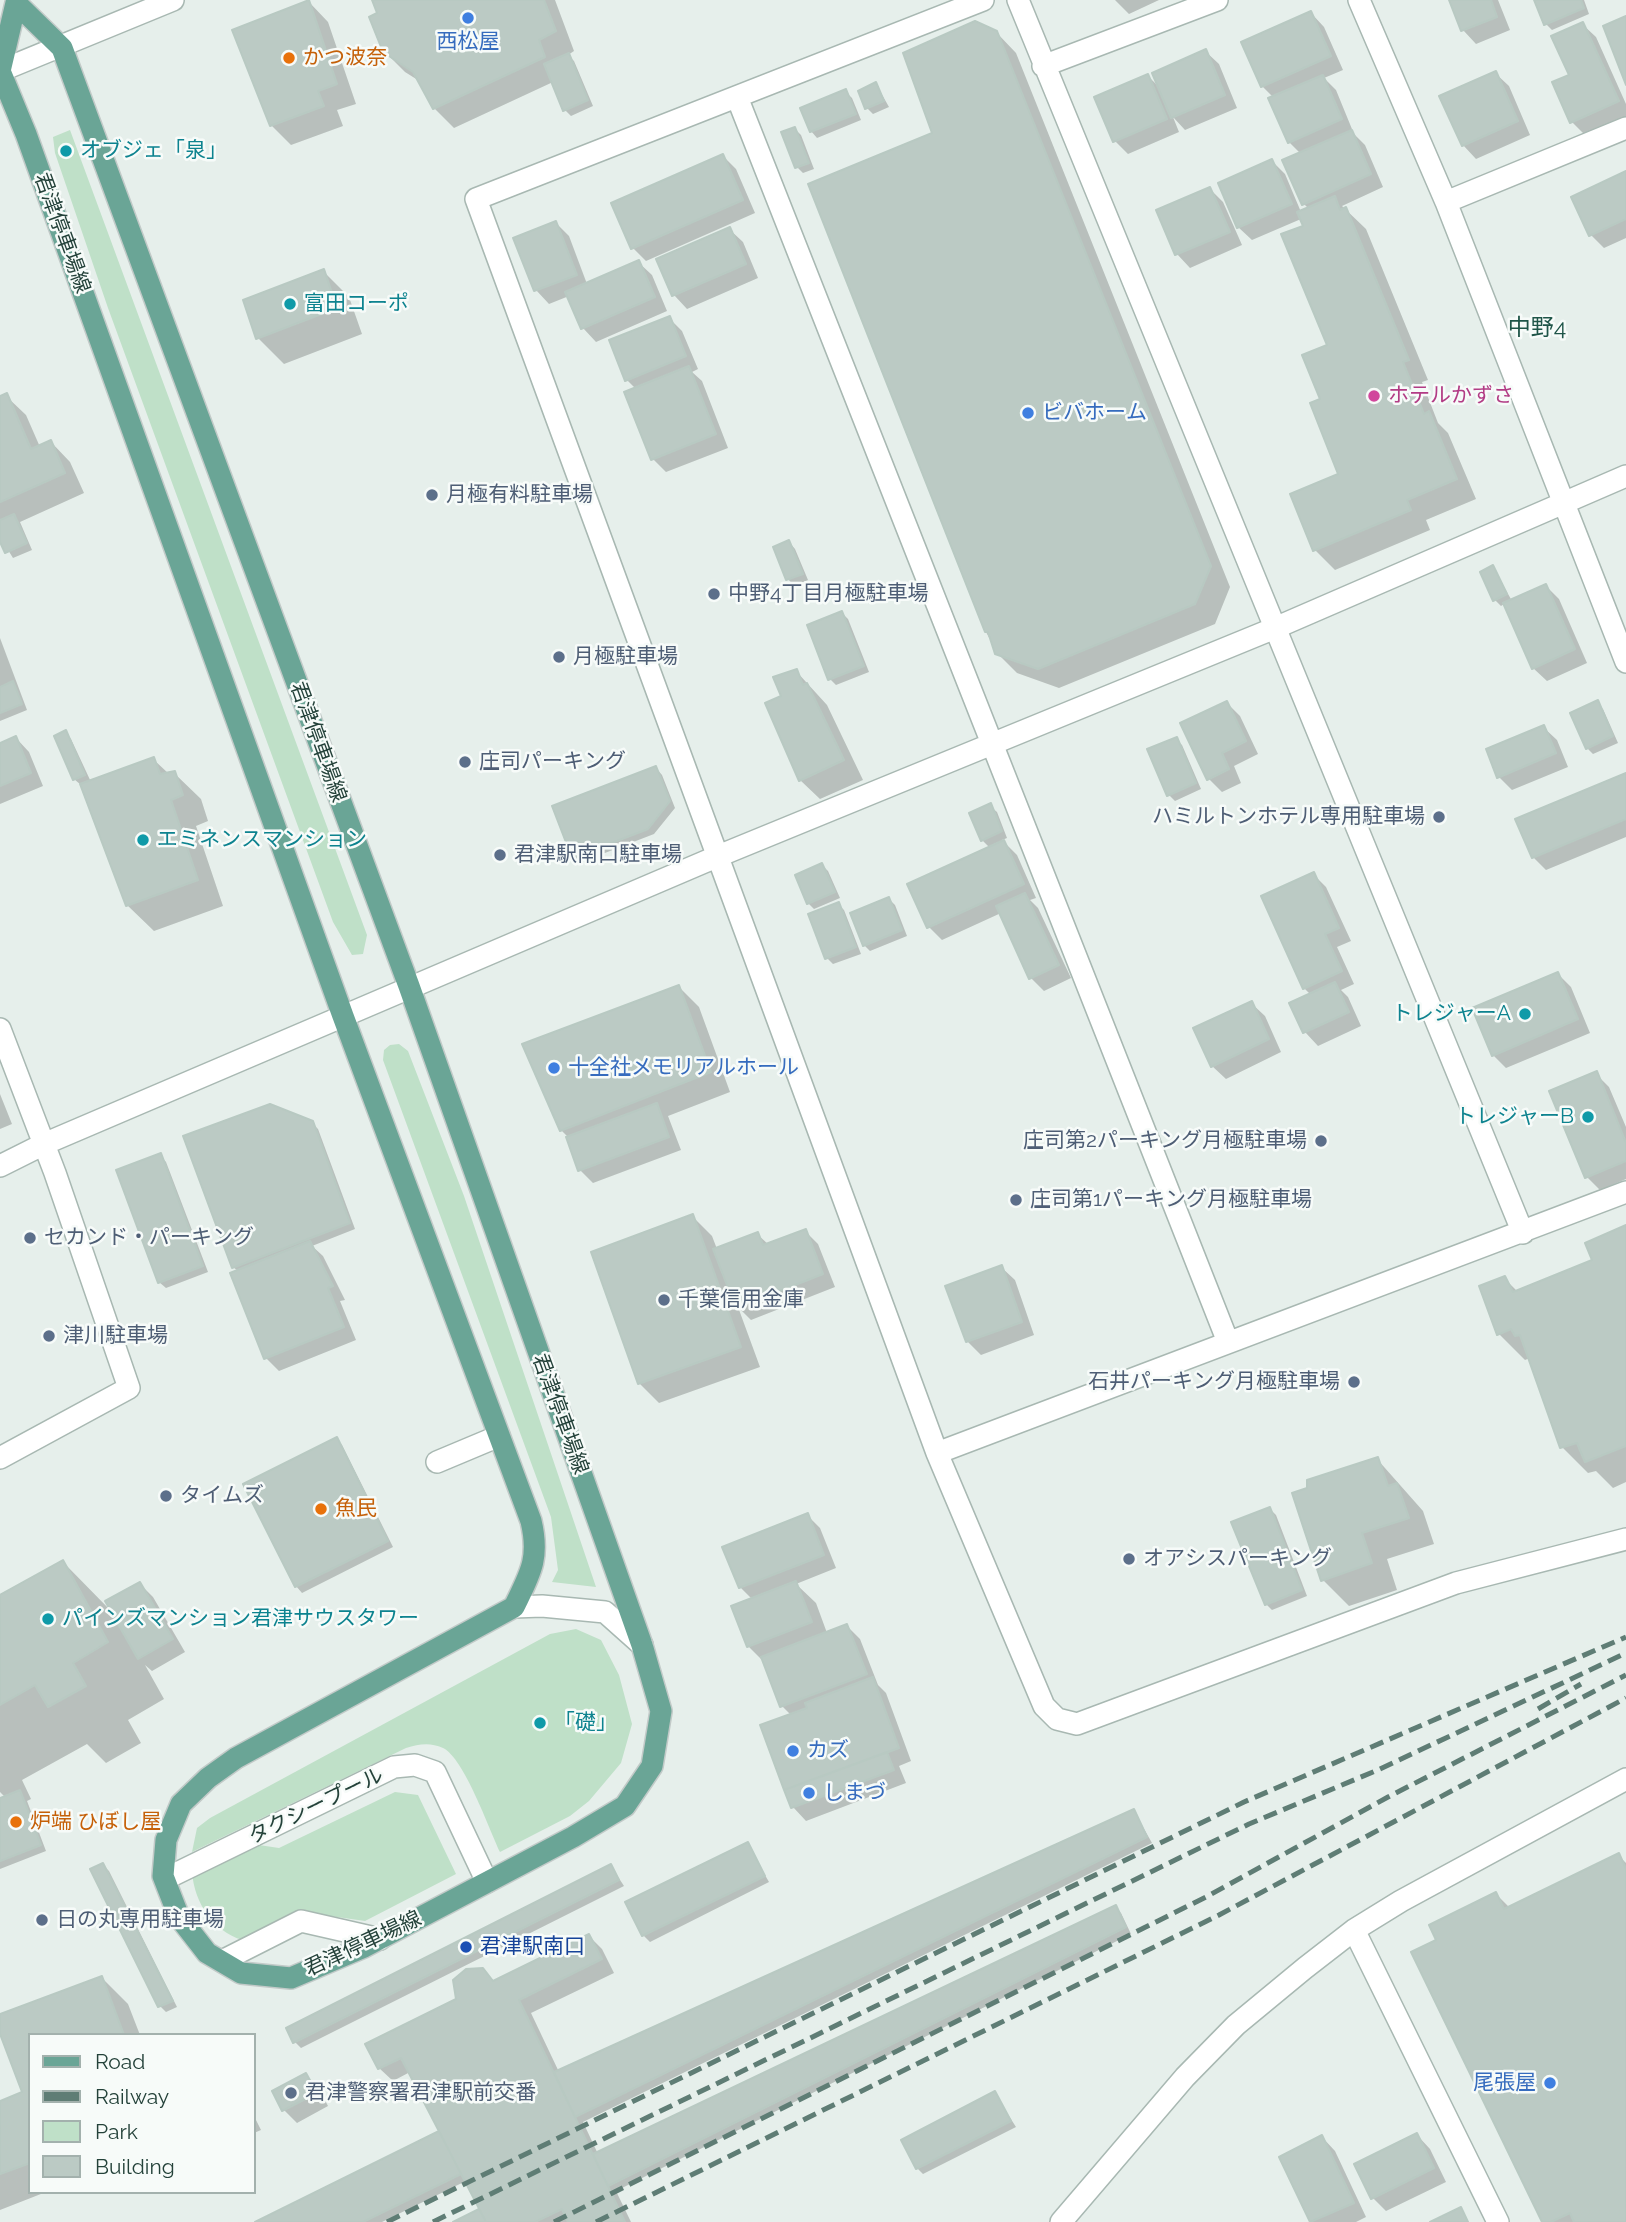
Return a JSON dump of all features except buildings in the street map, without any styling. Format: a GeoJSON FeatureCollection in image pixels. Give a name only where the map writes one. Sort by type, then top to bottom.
{"type":"FeatureCollection","features":[{"type":"Feature","properties":{"kind":"main road","name":"君津停車場線"},"geometry":{"type":"LineString","coordinates":[[14,4],[62,48],[408,986],[642,1645],[661,1711],[652,1766],[625,1806],[380,1939],[290,1978],[241,1973],[207,1953],[179,1917],[165,1880],[166,1840],[181,1804],[208,1778],[236,1758],[514,1607],[534,1567],[537,1545],[531,1521],[343,1016],[26,134],[0,71],[14,4]]}},
{"type":"Feature","properties":{"kind":"street"},"geometry":{"type":"LineString","coordinates":[[0,71],[62,48],[173,0]]}},
{"type":"Feature","properties":{"kind":"street"},"geometry":{"type":"LineString","coordinates":[[983,0],[476,199],[937,1453],[1044,1706],[1057,1719],[1077,1724],[1456,1583],[1626,1539]]}},
{"type":"Feature","properties":{"kind":"street"},"geometry":{"type":"LineString","coordinates":[[1018,0],[1523,1233]]}},
{"type":"Feature","properties":{"kind":"street"},"geometry":{"type":"LineString","coordinates":[[1043,66],[1217,0]]}},
{"type":"Feature","properties":{"kind":"street"},"geometry":{"type":"LineString","coordinates":[[1359,0],[1446,202],[1626,662]]}},
{"type":"Feature","properties":{"kind":"street"},"geometry":{"type":"LineString","coordinates":[[737,97],[1228,1342]]}},
{"type":"Feature","properties":{"kind":"street"},"geometry":{"type":"LineString","coordinates":[[1446,202],[1626,128]]}},
{"type":"Feature","properties":{"kind":"street"},"geometry":{"type":"LineString","coordinates":[[0,1166],[44,1144],[408,986],[1275,628],[1626,476]]}},
{"type":"Feature","properties":{"kind":"street"},"geometry":{"type":"LineString","coordinates":[[0,1029],[44,1144],[129,1388],[0,1458]]}},
{"type":"Feature","properties":{"kind":"street"},"geometry":{"type":"LineString","coordinates":[[937,1453],[1626,1192]]}},
{"type":"Feature","properties":{"kind":"street"},"geometry":{"type":"LineString","coordinates":[[437,1462],[499,1436]]}},
{"type":"Feature","properties":{"kind":"street"},"geometry":{"type":"LineString","coordinates":[[514,1607],[542,1606],[605,1612],[642,1645]]}},
{"type":"Feature","properties":{"kind":"street","name":"タクシープール"},"geometry":{"type":"LineString","coordinates":[[165,1880],[394,1767],[415,1765],[435,1772],[486,1882]]}},
{"type":"Feature","properties":{"kind":"street"},"geometry":{"type":"LineString","coordinates":[[1061,2222],[1185,2077],[1236,2025],[1354,1930],[1401,1901],[1626,1779]]}},
{"type":"Feature","properties":{"kind":"street"},"geometry":{"type":"LineString","coordinates":[[222,1961],[300,1921],[380,1939]]}},
{"type":"Feature","properties":{"kind":"street"},"geometry":{"type":"LineString","coordinates":[[1354,1930],[1498,2222]]}},
{"type":"Feature","properties":{"kind":"green space"},"geometry":{"type":"Polygon","coordinates":[[[70,130],[367,935],[363,954],[352,955],[333,922],[108,308],[55,153],[53,137],[70,130]]]}},
{"type":"Feature","properties":{"kind":"green space"},"geometry":{"type":"Polygon","coordinates":[[[399,1044],[408,1051],[464,1196],[596,1587],[552,1582],[558,1570],[551,1517],[383,1060],[384,1050],[390,1045],[399,1044]]]}},
{"type":"Feature","properties":{"kind":"green space"},"geometry":{"type":"Polygon","coordinates":[[[576,1629],[601,1640],[619,1675],[632,1724],[621,1763],[589,1801],[570,1816],[500,1852],[467,1779],[451,1754],[434,1745],[420,1745],[406,1748],[192,1852],[197,1828],[210,1818],[550,1634],[576,1629]]]}},
{"type":"Feature","properties":{"kind":"green space"},"geometry":{"type":"Polygon","coordinates":[[[395,1792],[418,1795],[456,1874],[365,1921],[295,1911],[242,1940],[222,1930],[201,1905],[192,1873],[252,1844],[279,1848],[395,1792]]]}},
{"type":"Feature","properties":{"kind":"railway"},"geometry":{"type":"LineString","coordinates":[[387,2222],[1244,1802],[1626,1637]]}},
{"type":"Feature","properties":{"kind":"railway"},"geometry":{"type":"LineString","coordinates":[[433,2222],[1249,1824],[1380,1769],[1626,1653]]}},
{"type":"Feature","properties":{"kind":"railway"},"geometry":{"type":"LineString","coordinates":[[554,2222],[1206,1897],[1388,1797],[1626,1675]]}},
{"type":"Feature","properties":{"kind":"railway"},"geometry":{"type":"LineString","coordinates":[[1538,1709],[1581,1684]]}},
{"type":"Feature","properties":{"kind":"railway"},"geometry":{"type":"LineString","coordinates":[[596,2222],[1219,1915],[1626,1698]]}},
{"type":"Feature","properties":{"kind":"place","name":"西松屋"},"geometry":{"type":"Point","coordinates":[468,18]}},
{"type":"Feature","properties":{"kind":"place","name":"かつ波奈"},"geometry":{"type":"Point","coordinates":[289,58]}},
{"type":"Feature","properties":{"kind":"place","name":"オブジェ「泉」"},"geometry":{"type":"Point","coordinates":[66,151]}},
{"type":"Feature","properties":{"kind":"place","name":"富田コーポ"},"geometry":{"type":"Point","coordinates":[290,304]}},
{"type":"Feature","properties":{"kind":"place","name":"ホテルかずさ"},"geometry":{"type":"Point","coordinates":[1374,396]}},
{"type":"Feature","properties":{"kind":"place","name":"ビバホーム"},"geometry":{"type":"Point","coordinates":[1028,413]}},
{"type":"Feature","properties":{"kind":"place","name":"月極有料駐車場"},"geometry":{"type":"Point","coordinates":[432,495]}},
{"type":"Feature","properties":{"kind":"place","name":"中野4丁目月極駐車場"},"geometry":{"type":"Point","coordinates":[714,594]}},
{"type":"Feature","properties":{"kind":"place","name":"月極駐車場"},"geometry":{"type":"Point","coordinates":[559,657]}},
{"type":"Feature","properties":{"kind":"place","name":"庄司パーキング"},"geometry":{"type":"Point","coordinates":[465,762]}},
{"type":"Feature","properties":{"kind":"place","name":"ハミルトンホテル専用駐車場"},"geometry":{"type":"Point","coordinates":[1439,817]}},
{"type":"Feature","properties":{"kind":"place","name":"エミネンスマンション"},"geometry":{"type":"Point","coordinates":[143,840]}},
{"type":"Feature","properties":{"kind":"place","name":"君津駅南口駐車場"},"geometry":{"type":"Point","coordinates":[500,855]}},
{"type":"Feature","properties":{"kind":"place","name":"トレジャーA"},"geometry":{"type":"Point","coordinates":[1525,1014]}},
{"type":"Feature","properties":{"kind":"place","name":"十全社メモリアルホール"},"geometry":{"type":"Point","coordinates":[554,1068]}},
{"type":"Feature","properties":{"kind":"place","name":"トレジャーB"},"geometry":{"type":"Point","coordinates":[1588,1117]}},
{"type":"Feature","properties":{"kind":"place","name":"庄司第2パーキング月極駐車場"},"geometry":{"type":"Point","coordinates":[1321,1141]}},
{"type":"Feature","properties":{"kind":"place","name":"庄司第1パーキング月極駐車場"},"geometry":{"type":"Point","coordinates":[1016,1200]}},
{"type":"Feature","properties":{"kind":"place","name":"セカンド・パーキング"},"geometry":{"type":"Point","coordinates":[30,1238]}},
{"type":"Feature","properties":{"kind":"place","name":"千葉信用金庫"},"geometry":{"type":"Point","coordinates":[664,1300]}},
{"type":"Feature","properties":{"kind":"place","name":"津川駐車場"},"geometry":{"type":"Point","coordinates":[49,1336]}},
{"type":"Feature","properties":{"kind":"place","name":"石井パーキング月極駐車場"},"geometry":{"type":"Point","coordinates":[1354,1382]}},
{"type":"Feature","properties":{"kind":"place","name":"タイムズ"},"geometry":{"type":"Point","coordinates":[166,1496]}},
{"type":"Feature","properties":{"kind":"place","name":"魚民"},"geometry":{"type":"Point","coordinates":[321,1509]}},
{"type":"Feature","properties":{"kind":"place","name":"オアシスパーキング"},"geometry":{"type":"Point","coordinates":[1129,1559]}},
{"type":"Feature","properties":{"kind":"place","name":"パインズマンション君津サウスタワー"},"geometry":{"type":"Point","coordinates":[48,1619]}},
{"type":"Feature","properties":{"kind":"place","name":"「礎」"},"geometry":{"type":"Point","coordinates":[540,1723]}},
{"type":"Feature","properties":{"kind":"place","name":"カズ"},"geometry":{"type":"Point","coordinates":[793,1751]}},
{"type":"Feature","properties":{"kind":"place","name":"しまづ"},"geometry":{"type":"Point","coordinates":[809,1793]}},
{"type":"Feature","properties":{"kind":"place","name":"炉端 ひぼし屋"},"geometry":{"type":"Point","coordinates":[16,1822]}},
{"type":"Feature","properties":{"kind":"place","name":"日の丸専用駐車場"},"geometry":{"type":"Point","coordinates":[42,1920]}},
{"type":"Feature","properties":{"kind":"place","name":"君津駅南口"},"geometry":{"type":"Point","coordinates":[466,1947]}},
{"type":"Feature","properties":{"kind":"place","name":"尾張屋"},"geometry":{"type":"Point","coordinates":[1550,2083]}},
{"type":"Feature","properties":{"kind":"place","name":"君津警察署君津駅前交番"},"geometry":{"type":"Point","coordinates":[291,2093]}},
{"type":"Feature","properties":{"kind":"district","name":"中野4"},"geometry":{"type":"Point","coordinates":[1537,328]}}]}
